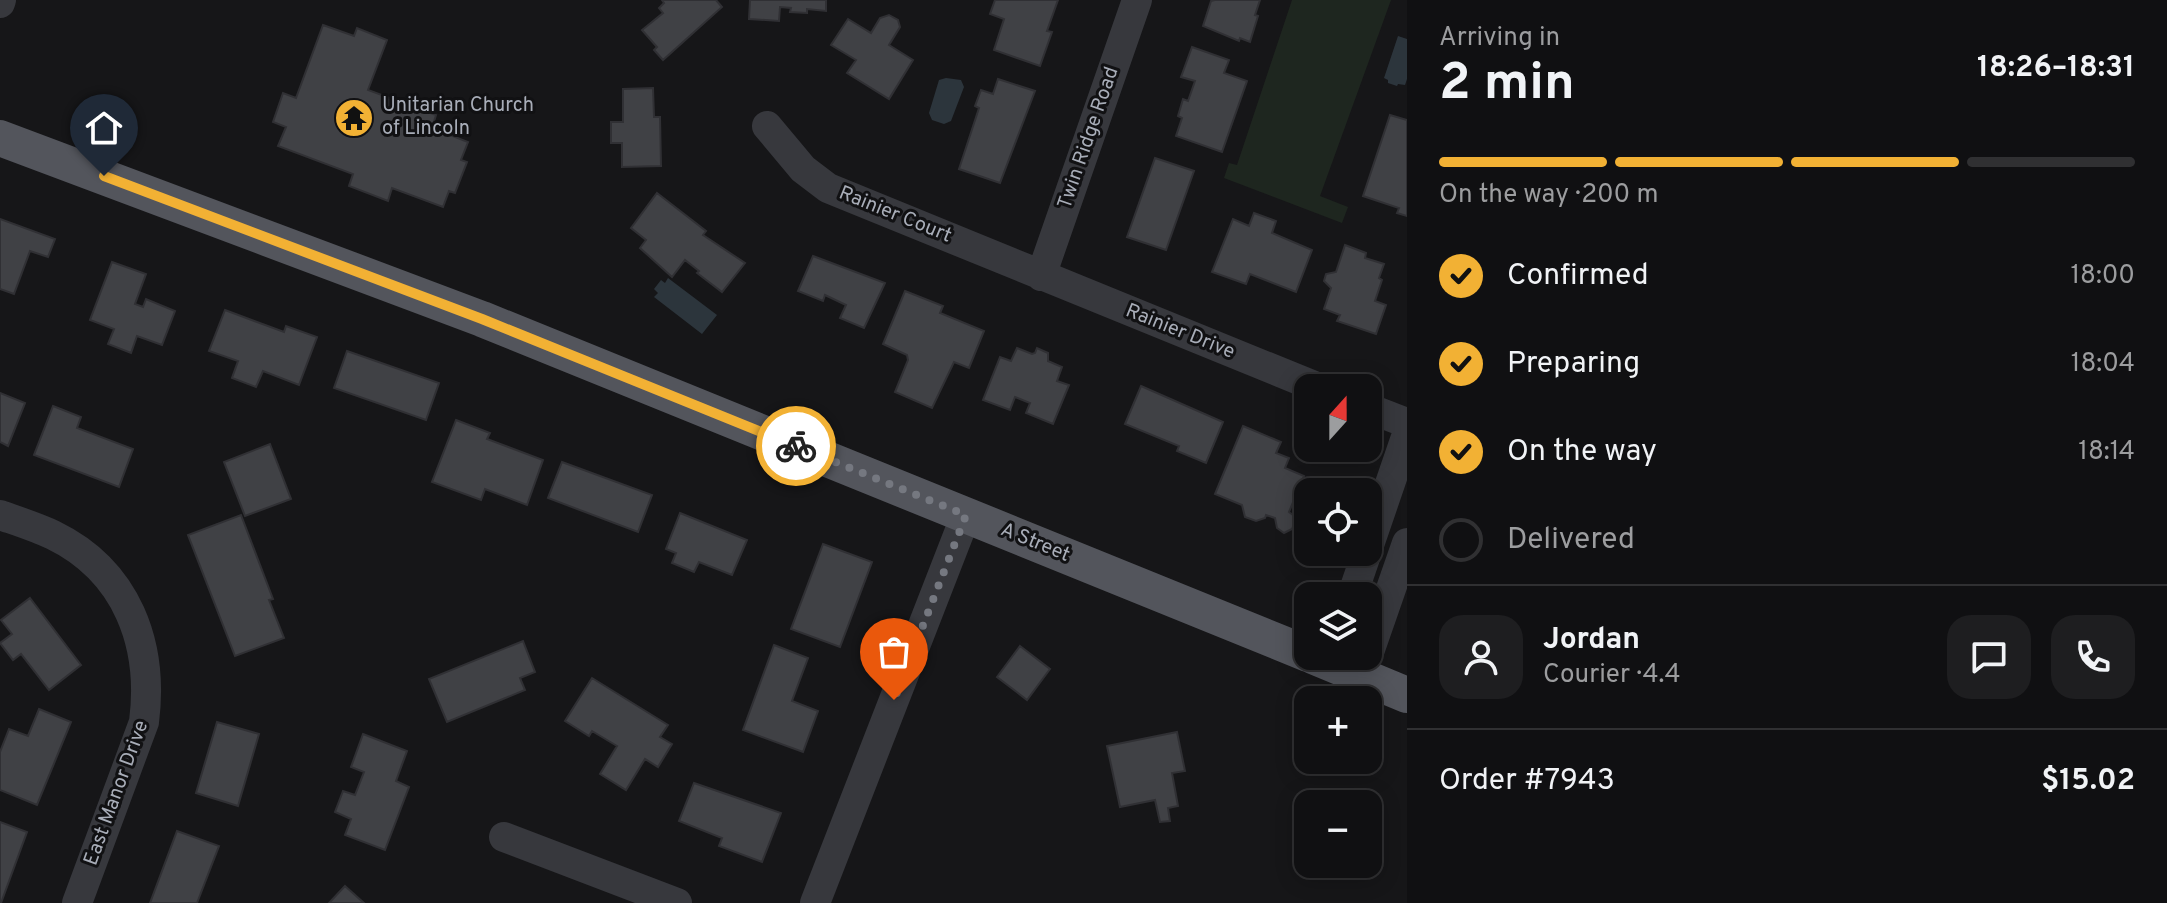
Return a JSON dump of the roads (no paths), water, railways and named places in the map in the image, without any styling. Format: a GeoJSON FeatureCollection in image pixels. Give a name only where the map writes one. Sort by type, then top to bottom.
{"type":"FeatureCollection","features":[{"type":"Feature","properties":{"kind":"main road","name":"A Street"},"geometry":{"type":"LineString","coordinates":[[0,138],[482,319],[1294,647]]}},
{"type":"Feature","properties":{"kind":"main road","name":"A Street"},"geometry":{"type":"LineString","coordinates":[[1375,670],[1407,695]]}},
{"type":"Feature","properties":{"kind":"street","name":"Twin Ridge Road"},"geometry":{"type":"LineString","coordinates":[[1041,276],[1137,0]]}},
{"type":"Feature","properties":{"kind":"street","name":"Rainier Court"},"geometry":{"type":"LineString","coordinates":[[767,126],[803,169],[828,188],[1041,276]]}},
{"type":"Feature","properties":{"kind":"street","name":"Rainier Drive"},"geometry":{"type":"LineString","coordinates":[[1041,276],[1294,378]]}},
{"type":"Feature","properties":{"kind":"street"},"geometry":{"type":"LineString","coordinates":[[1382,413],[1407,423]]}},
{"type":"Feature","properties":{"kind":"street"},"geometry":{"type":"LineString","coordinates":[[1382,506],[1407,434]]}},
{"type":"Feature","properties":{"kind":"street","name":"East Manor Drive"},"geometry":{"type":"LineString","coordinates":[[0,515],[53,535],[79,551],[102,571],[136,623],[145,653],[148,691],[144,722],[77,903]]}},
{"type":"Feature","properties":{"kind":"street"},"geometry":{"type":"LineString","coordinates":[[815,903],[966,515]]}},
{"type":"Feature","properties":{"kind":"street"},"geometry":{"type":"LineString","coordinates":[[1382,614],[1407,543]]}},
{"type":"Feature","properties":{"kind":"street"},"geometry":{"type":"LineString","coordinates":[[504,837],[677,903]]}},
{"type":"Feature","properties":{"kind":"place","name":"Unitarian Church of Lincoln"},"geometry":{"type":"Point","coordinates":[354,118]}}]}
